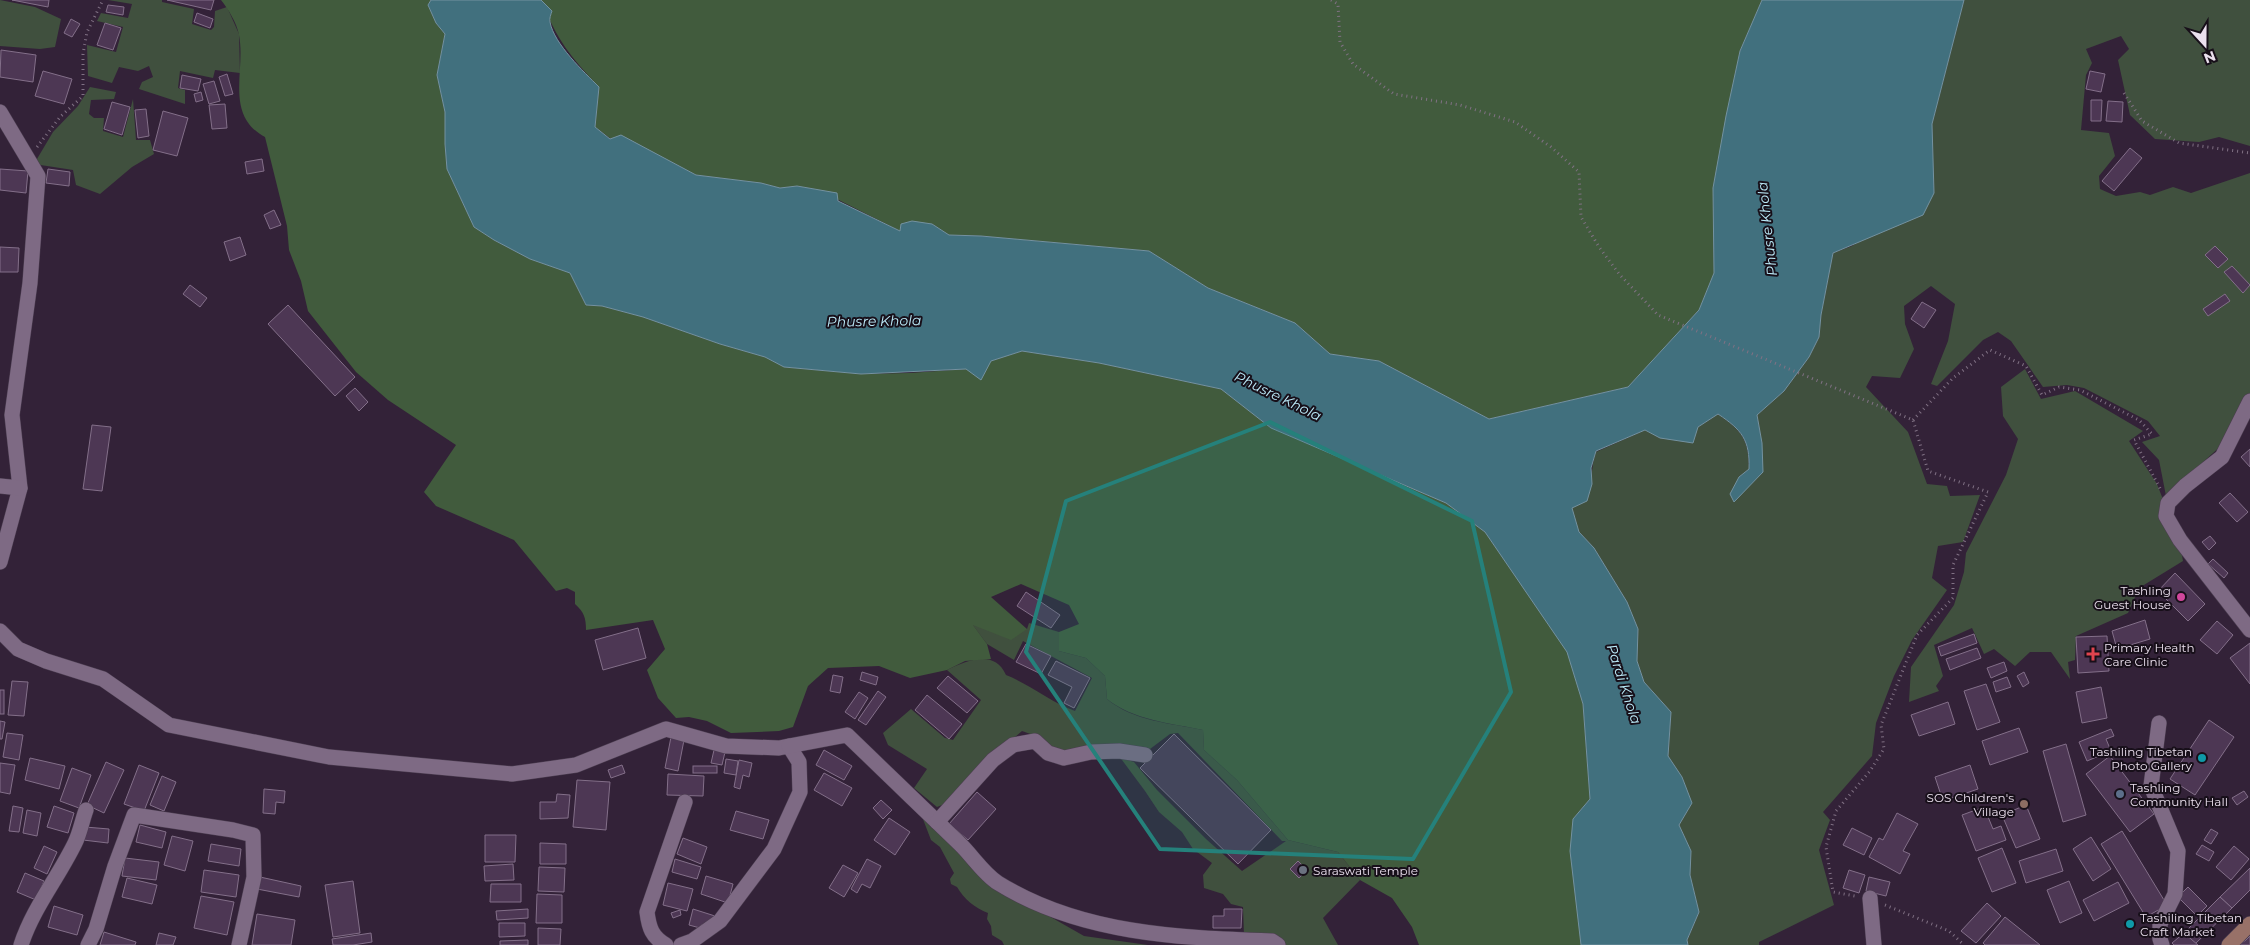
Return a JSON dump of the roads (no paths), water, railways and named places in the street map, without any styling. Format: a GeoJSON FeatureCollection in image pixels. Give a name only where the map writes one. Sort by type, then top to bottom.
{"type":"FeatureCollection","features":[{"type":"Feature","properties":{"kind":"main road"},"geometry":{"type":"LineString","coordinates":[[2229,945],[2250,924]]}},
{"type":"Feature","properties":{"kind":"street"},"geometry":{"type":"LineString","coordinates":[[0,112],[38,176],[30,283],[12,415],[20,488],[0,562]]}},
{"type":"Feature","properties":{"kind":"street"},"geometry":{"type":"LineString","coordinates":[[2250,401],[2222,457],[2185,486],[2168,503],[2166,516],[2180,540],[2250,630]]}},
{"type":"Feature","properties":{"kind":"street"},"geometry":{"type":"LineString","coordinates":[[0,486],[20,488]]}},
{"type":"Feature","properties":{"kind":"street"},"geometry":{"type":"LineString","coordinates":[[1,634],[18,649],[46,661],[103,680],[169,725],[329,757],[512,774],[576,765],[666,729],[726,746],[779,748],[847,735],[996,882],[1043,906],[1100,924],[1143,933],[1187,938],[1272,941],[1278,945]]}},
{"type":"Feature","properties":{"kind":"street"},"geometry":{"type":"LineString","coordinates":[[2159,723],[2151,786],[2178,851],[2175,894],[2160,924],[2162,945]]}},
{"type":"Feature","properties":{"kind":"street"},"geometry":{"type":"LineString","coordinates":[[937,822],[993,760],[1013,745],[1035,741],[1048,753],[1064,758],[1092,752],[1119,751],[1145,755]]}},
{"type":"Feature","properties":{"kind":"street"},"geometry":{"type":"LineString","coordinates":[[682,945],[692,941],[720,921],[774,848],[800,792],[799,762],[789,746]]}},
{"type":"Feature","properties":{"kind":"street"},"geometry":{"type":"LineString","coordinates":[[666,945],[658,941],[649,928],[647,912],[684,802]]}},
{"type":"Feature","properties":{"kind":"street"},"geometry":{"type":"LineString","coordinates":[[21,945],[32,914],[49,890],[75,842],[86,810]]}},
{"type":"Feature","properties":{"kind":"street"},"geometry":{"type":"LineString","coordinates":[[88,945],[96,929],[115,866],[134,815],[233,830],[253,835],[254,877],[239,945]]}},
{"type":"Feature","properties":{"kind":"street"},"geometry":{"type":"LineString","coordinates":[[1870,898],[1874,945]]}},
{"type":"Feature","properties":{"kind":"water"},"geometry":{"type":"Polygon","coordinates":[[[431,0],[541,0],[552,11],[550,21],[557,39],[563,48],[599,87],[595,127],[610,139],[621,135],[696,175],[761,183],[780,188],[797,186],[837,193],[838,201],[900,231],[901,224],[912,221],[932,224],[949,235],[981,236],[1149,251],[1208,288],[1295,323],[1330,354],[1379,361],[1489,419],[1628,387],[1699,310],[1714,273],[1713,188],[1726,116],[1740,51],[1762,0],[1964,0],[1932,124],[1934,193],[1923,215],[1833,253],[1821,315],[1819,337],[1809,357],[1784,391],[1757,415],[1762,443],[1763,472],[1734,502],[1730,494],[1739,477],[1749,469],[1748,450],[1739,431],[1718,414],[1698,427],[1693,443],[1660,438],[1645,430],[1596,451],[1591,468],[1592,484],[1587,501],[1572,508],[1579,532],[1594,548],[1627,602],[1638,629],[1637,661],[1644,682],[1671,712],[1668,756],[1682,777],[1692,803],[1679,825],[1691,851],[1690,875],[1699,912],[1687,940],[1688,945],[1581,945],[1570,851],[1573,819],[1590,799],[1583,704],[1567,652],[1485,532],[1446,503],[1271,428],[1221,389],[1099,363],[1022,351],[991,361],[981,380],[966,369],[861,374],[784,367],[765,357],[720,344],[643,317],[602,306],[586,305],[570,273],[530,259],[474,227],[447,169],[445,112],[437,75],[445,34],[436,23],[428,5],[431,0]]]}},
{"type":"Feature","properties":{"kind":"place","name":"Tashling Guest House"},"geometry":{"type":"Point","coordinates":[2181,597]}},
{"type":"Feature","properties":{"kind":"place","name":"Primary Health Care Clinic"},"geometry":{"type":"Point","coordinates":[2093,654]}},
{"type":"Feature","properties":{"kind":"place","name":"Tashiling Tibetan Photo Gallery"},"geometry":{"type":"Point","coordinates":[2202,758]}},
{"type":"Feature","properties":{"kind":"place","name":"Tashling Community Hall"},"geometry":{"type":"Point","coordinates":[2120,794]}},
{"type":"Feature","properties":{"kind":"place","name":"SOS Children's Village"},"geometry":{"type":"Point","coordinates":[2024,804]}},
{"type":"Feature","properties":{"kind":"place","name":"Saraswati Temple"},"geometry":{"type":"Point","coordinates":[1303,870]}},
{"type":"Feature","properties":{"kind":"place","name":"Tashiling Tibetan Craft Market"},"geometry":{"type":"Point","coordinates":[2130,924]}},
{"type":"Feature","properties":{"kind":"water label","name":"Phusre Khola"},"geometry":{"type":"Point","coordinates":[1767,229]}},
{"type":"Feature","properties":{"kind":"water label","name":"Phusre Khola"},"geometry":{"type":"Point","coordinates":[874,321]}},
{"type":"Feature","properties":{"kind":"water label","name":"Phusre Khola"},"geometry":{"type":"Point","coordinates":[1278,396]}},
{"type":"Feature","properties":{"kind":"water label","name":"Pardi Khola"},"geometry":{"type":"Point","coordinates":[1624,684]}}]}
